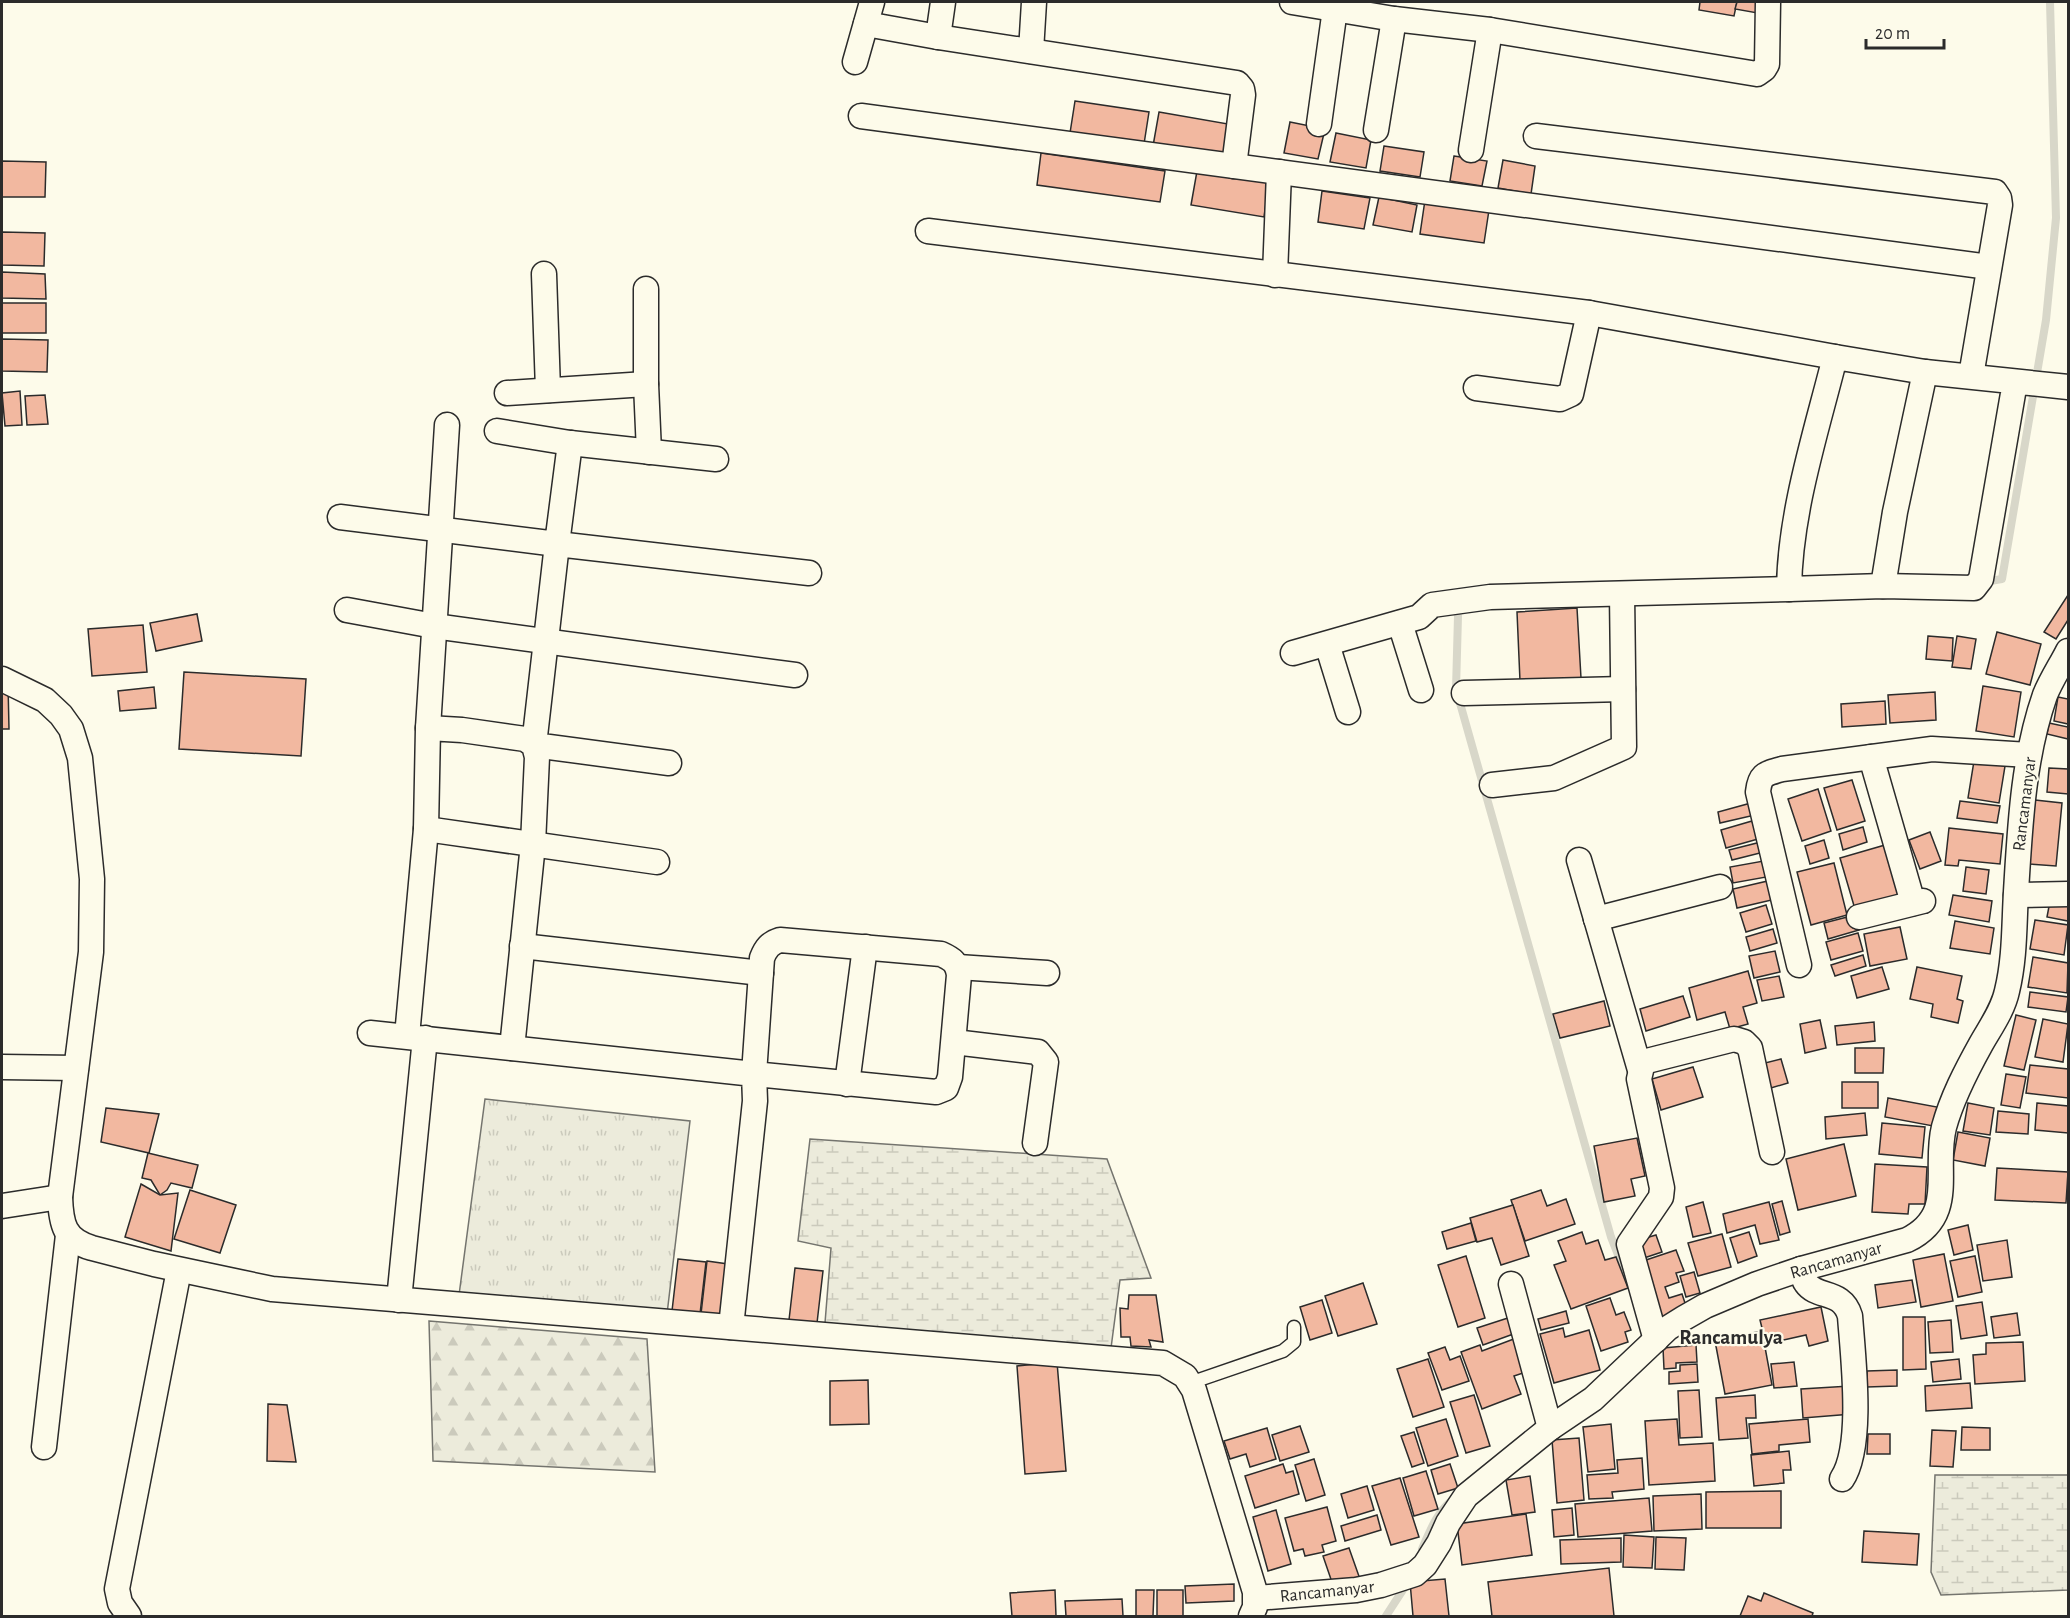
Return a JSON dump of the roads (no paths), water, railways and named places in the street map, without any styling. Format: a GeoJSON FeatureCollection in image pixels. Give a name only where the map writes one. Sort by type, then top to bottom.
{"type":"FeatureCollection","features":[{"type":"Feature","properties":{"kind":"street"},"geometry":{"type":"LineString","coordinates":[[938,38],[943,2]]}},
{"type":"Feature","properties":{"kind":"street"},"geometry":{"type":"LineString","coordinates":[[1031,51],[1034,2]]}},
{"type":"Feature","properties":{"kind":"street"},"geometry":{"type":"LineString","coordinates":[[1292,2],[1394,19],[1490,30],[1757,74],[1767,64],[1768,2]]}},
{"type":"Feature","properties":{"kind":"street"},"geometry":{"type":"LineString","coordinates":[[1319,124],[1335,9]]}},
{"type":"Feature","properties":{"kind":"street"},"geometry":{"type":"LineString","coordinates":[[855,62],[869,13],[938,38],[1237,83],[1243,95],[1234,166]]}},
{"type":"Feature","properties":{"kind":"street"},"geometry":{"type":"LineString","coordinates":[[1376,130],[1394,19]]}},
{"type":"Feature","properties":{"kind":"street"},"geometry":{"type":"LineString","coordinates":[[1471,150],[1490,30]]}},
{"type":"Feature","properties":{"kind":"street"},"geometry":{"type":"LineString","coordinates":[[861,116],[1989,267]]}},
{"type":"Feature","properties":{"kind":"street"},"geometry":{"type":"LineString","coordinates":[[1536,136],[1995,192],[2000,205],[1971,376]]}},
{"type":"Feature","properties":{"kind":"street"},"geometry":{"type":"LineString","coordinates":[[1275,275],[1279,172]]}},
{"type":"Feature","properties":{"kind":"street"},"geometry":{"type":"LineString","coordinates":[[928,231],[1589,313],[1926,372],[2061,387]]}},
{"type":"Feature","properties":{"kind":"street"},"geometry":{"type":"LineString","coordinates":[[544,274],[548,390]]}},
{"type":"Feature","properties":{"kind":"street"},"geometry":{"type":"LineString","coordinates":[[646,289],[649,452]]}},
{"type":"Feature","properties":{"kind":"street"},"geometry":{"type":"LineString","coordinates":[[1476,388],[1560,399],[1571,394],[1589,313]]}},
{"type":"Feature","properties":{"kind":"street"},"geometry":{"type":"LineString","coordinates":[[1789,589],[1789,570],[1799,502],[1835,357]]}},
{"type":"Feature","properties":{"kind":"street"},"geometry":{"type":"LineString","coordinates":[[1883,586],[1895,512],[1926,372]]}},
{"type":"Feature","properties":{"kind":"street"},"geometry":{"type":"LineString","coordinates":[[1293,653],[1419,617],[1432,605],[1490,597],[1883,586],[1970,590],[1981,579],[2022,383]]}},
{"type":"Feature","properties":{"kind":"street"},"geometry":{"type":"LineString","coordinates":[[507,393],[646,384]]}},
{"type":"Feature","properties":{"kind":"street"},"geometry":{"type":"LineString","coordinates":[[399,1300],[416,1037],[426,829],[428,728],[447,425]]}},
{"type":"Feature","properties":{"kind":"street"},"geometry":{"type":"LineString","coordinates":[[497,431],[570,443],[716,459]]}},
{"type":"Feature","properties":{"kind":"street"},"geometry":{"type":"LineString","coordinates":[[512,1048],[533,844],[537,757],[534,745],[570,443]]}},
{"type":"Feature","properties":{"kind":"street"},"geometry":{"type":"LineString","coordinates":[[340,517],[809,573]]}},
{"type":"Feature","properties":{"kind":"street"},"geometry":{"type":"LineString","coordinates":[[1492,785],[1554,778],[1624,747],[1622,594]]}},
{"type":"Feature","properties":{"kind":"street"},"geometry":{"type":"LineString","coordinates":[[347,610],[434,626],[795,675]]}},
{"type":"Feature","properties":{"kind":"street"},"geometry":{"type":"LineString","coordinates":[[1400,622],[1421,690]]}},
{"type":"Feature","properties":{"kind":"street"},"geometry":{"type":"LineString","coordinates":[[1327,644],[1348,712]]}},
{"type":"Feature","properties":{"kind":"street","name":"Rancamanyar"},"geometry":{"type":"LineString","coordinates":[[1254,1607],[1381,1585],[1415,1574],[1425,1565],[1439,1543],[1448,1522],[1466,1496],[1550,1428],[1593,1399],[1668,1328],[1693,1312],[1748,1287],[1915,1236],[1922,1233],[1932,1222],[1939,1201],[1943,1131],[1949,1109],[1962,1078],[2006,995],[2011,971],[2022,804],[2029,755],[2046,693],[2068,651]]}},
{"type":"Feature","properties":{"kind":"street"},"geometry":{"type":"LineString","coordinates":[[2,679],[45,700],[61,715],[70,729],[80,758],[92,879],[92,941],[60,1197],[61,1219],[68,1235],[44,1447]]}},
{"type":"Feature","properties":{"kind":"street"},"geometry":{"type":"LineString","coordinates":[[1464,693],[1623,689]]}},
{"type":"Feature","properties":{"kind":"street"},"geometry":{"type":"LineString","coordinates":[[428,728],[462,730],[525,740],[534,745],[669,762]]}},
{"type":"Feature","properties":{"kind":"street"},"geometry":{"type":"LineString","coordinates":[[1799,966],[1758,792],[1759,780],[1765,774],[1782,769],[1932,749],[2029,755]]}},
{"type":"Feature","properties":{"kind":"street"},"geometry":{"type":"LineString","coordinates":[[1859,917],[1918,902],[1871,757]]}},
{"type":"Feature","properties":{"kind":"street"},"geometry":{"type":"LineString","coordinates":[[426,829],[657,862]]}},
{"type":"Feature","properties":{"kind":"street"},"geometry":{"type":"LineString","coordinates":[[1578,860],[1640,1070]]}},
{"type":"Feature","properties":{"kind":"street"},"geometry":{"type":"LineString","coordinates":[[1596,919],[1719,887]]}},
{"type":"Feature","properties":{"kind":"street"},"geometry":{"type":"LineString","coordinates":[[2016,895],[2068,894]]}},
{"type":"Feature","properties":{"kind":"street"},"geometry":{"type":"LineString","coordinates":[[370,1032],[512,1048],[754,1074],[847,1084],[936,1092],[946,1088],[950,1077],[959,975],[958,967],[953,960],[941,954],[780,940],[766,948],[762,958],[754,1074],[755,1101],[731,1328]]}},
{"type":"Feature","properties":{"kind":"street"},"geometry":{"type":"LineString","coordinates":[[522,946],[761,973]]}},
{"type":"Feature","properties":{"kind":"street"},"geometry":{"type":"LineString","coordinates":[[847,1084],[865,947]]}},
{"type":"Feature","properties":{"kind":"street"},"geometry":{"type":"LineString","coordinates":[[958,967],[1047,973]]}},
{"type":"Feature","properties":{"kind":"street"},"geometry":{"type":"LineString","coordinates":[[1656,1340],[1629,1244],[1661,1197],[1662,1188],[1639,1079],[1642,1062],[1734,1039],[1744,1042],[1750,1048],[1772,1152]]}},
{"type":"Feature","properties":{"kind":"street"},"geometry":{"type":"LineString","coordinates":[[954,1042],[1038,1052],[1046,1062],[1035,1143]]}},
{"type":"Feature","properties":{"kind":"street"},"geometry":{"type":"LineString","coordinates":[[2,1067],[76,1068]]}},
{"type":"Feature","properties":{"kind":"street"},"geometry":{"type":"LineString","coordinates":[[2,1206],[60,1197]]}},
{"type":"Feature","properties":{"kind":"street"},"geometry":{"type":"LineString","coordinates":[[68,1235],[83,1246],[272,1289],[1163,1363],[1185,1376],[1194,1390],[1254,1607]]}},
{"type":"Feature","properties":{"kind":"street"},"geometry":{"type":"LineString","coordinates":[[129,1617],[120,1603],[117,1589],[179,1269]]}},
{"type":"Feature","properties":{"kind":"street"},"geometry":{"type":"LineString","coordinates":[[1801,1269],[1808,1286],[1841,1301],[1848,1309],[1850,1316],[1855,1417],[1850,1463],[1842,1479]]}},
{"type":"Feature","properties":{"kind":"street"},"geometry":{"type":"LineString","coordinates":[[1511,1284],[1550,1428]]}},
{"type":"Feature","properties":{"kind":"lane"},"geometry":{"type":"LineString","coordinates":[[1190,1383],[1283,1351],[1294,1342],[1294,1327]]}},
{"type":"Feature","properties":{"kind":"waterway"},"geometry":{"type":"LineString","coordinates":[[1984,582],[2002,579],[2046,320],[2056,218],[2050,2]]}},
{"type":"Feature","properties":{"kind":"waterway"},"geometry":{"type":"LineString","coordinates":[[1454,604],[1458,616],[1456,689],[1611,1237],[1626,1275]]}},
{"type":"Feature","properties":{"kind":"waterway"},"geometry":{"type":"LineString","coordinates":[[1422,1549],[1437,1517],[1451,1501]]}},
{"type":"Feature","properties":{"kind":"waterway"},"geometry":{"type":"LineString","coordinates":[[1386,1616],[1408,1582]]}},
{"type":"Feature","properties":{"kind":"district","name":"Rancamulya"},"geometry":{"type":"Point","coordinates":[1731,1337]}}]}
